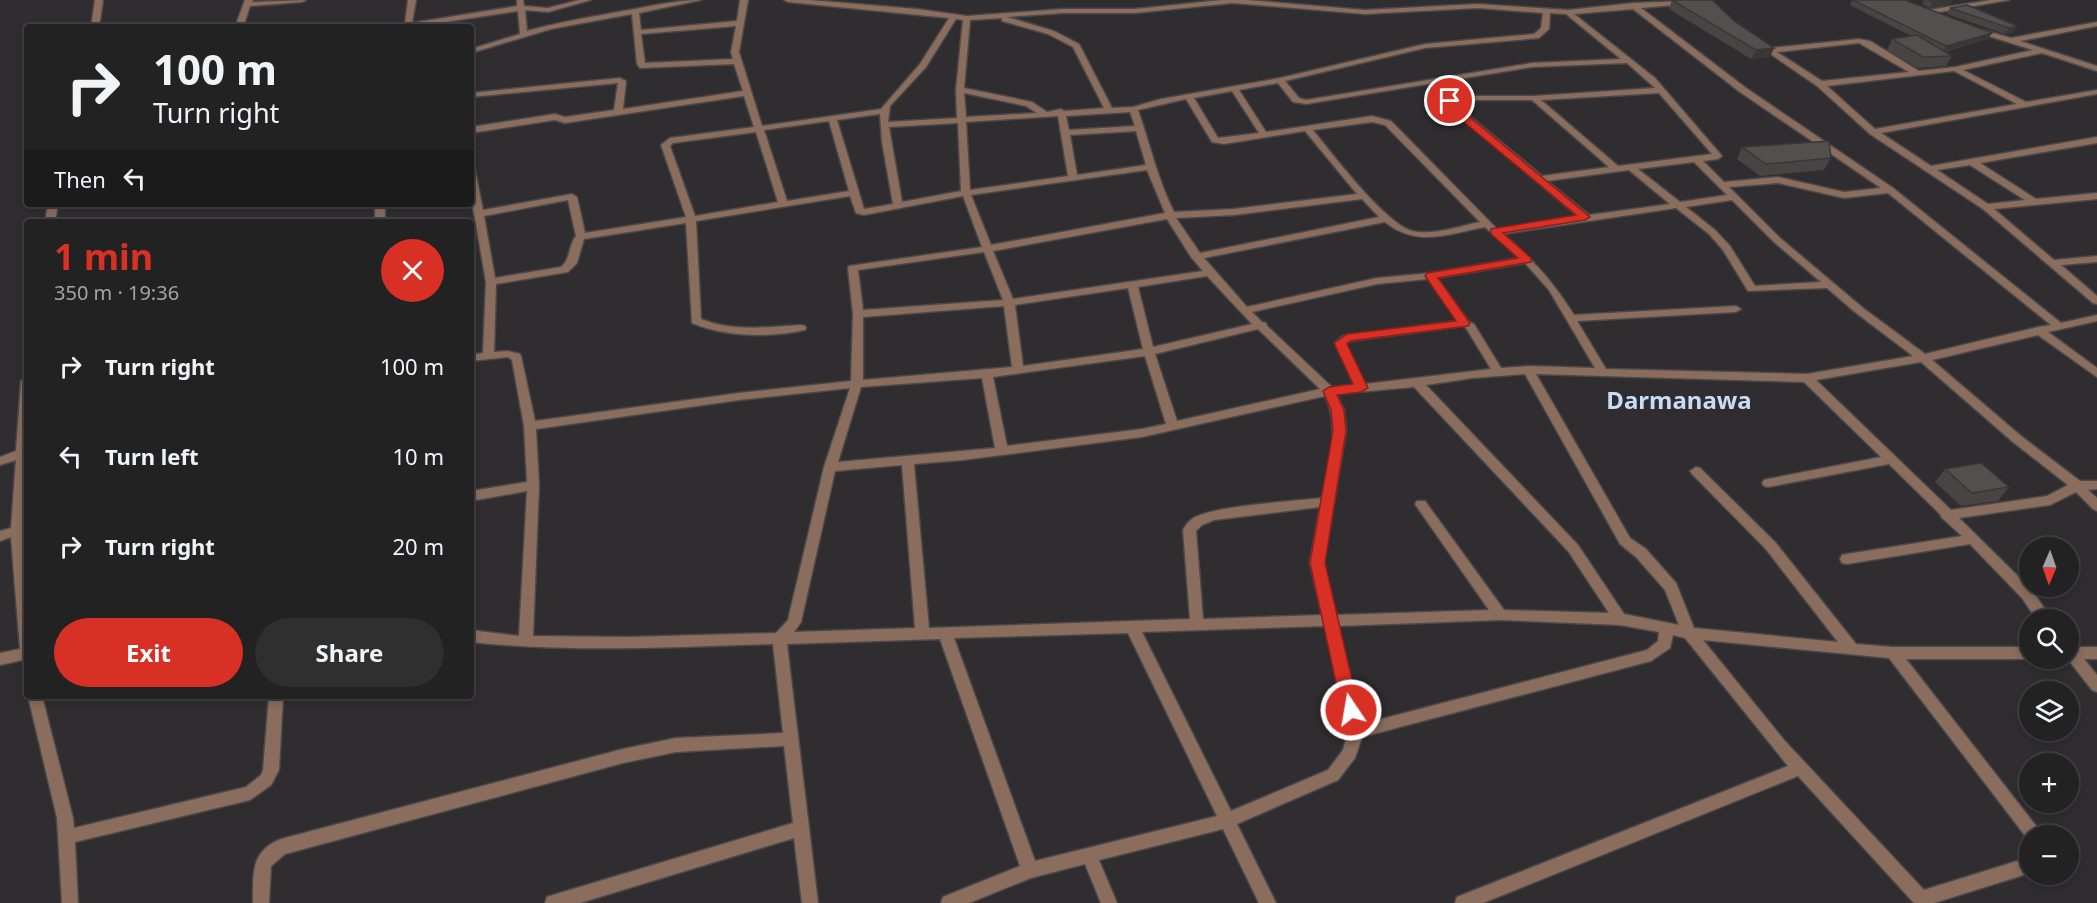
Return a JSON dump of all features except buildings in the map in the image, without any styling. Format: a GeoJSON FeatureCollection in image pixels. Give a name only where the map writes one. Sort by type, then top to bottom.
{"type":"FeatureCollection","features":[{"type":"Feature","properties":{"kind":"street"},"geometry":{"type":"LineString","coordinates":[[95,24],[99,0]]}},
{"type":"Feature","properties":{"kind":"street"},"geometry":{"type":"LineString","coordinates":[[240,24],[249,2],[302,0]]}},
{"type":"Feature","properties":{"kind":"street"},"geometry":{"type":"LineString","coordinates":[[408,24],[411,0]]}},
{"type":"Feature","properties":{"kind":"street"},"geometry":{"type":"LineString","coordinates":[[413,24],[520,4],[548,10],[587,0]]}},
{"type":"Feature","properties":{"kind":"street"},"geometry":{"type":"LineString","coordinates":[[474,50],[524,34],[635,10],[652,4],[697,0]]}},
{"type":"Feature","properties":{"kind":"street"},"geometry":{"type":"LineString","coordinates":[[744,0],[735,52],[783,204]]}},
{"type":"Feature","properties":{"kind":"street"},"geometry":{"type":"LineString","coordinates":[[788,0],[968,18],[1063,11],[1135,11],[1233,1],[1365,12],[1478,6],[1568,12],[1709,2]]}},
{"type":"Feature","properties":{"kind":"street"},"geometry":{"type":"LineString","coordinates":[[1478,6],[1488,0]]}},
{"type":"Feature","properties":{"kind":"street"},"geometry":{"type":"LineString","coordinates":[[1624,0],[1743,90],[1890,190],[2058,326]]}},
{"type":"Feature","properties":{"kind":"street"},"geometry":{"type":"LineString","coordinates":[[1928,12],[2005,0]]}},
{"type":"Feature","properties":{"kind":"street"},"geometry":{"type":"LineString","coordinates":[[520,4],[524,34]]}},
{"type":"Feature","properties":{"kind":"street"},"geometry":{"type":"LineString","coordinates":[[1918,8],[1947,19]]}},
{"type":"Feature","properties":{"kind":"street"},"geometry":{"type":"LineString","coordinates":[[635,10],[641,64],[644,66],[737,60]]}},
{"type":"Feature","properties":{"kind":"street"},"geometry":{"type":"LineString","coordinates":[[885,125],[962,118],[1133,109],[1280,80],[1425,46],[1536,36],[1545,29],[1547,12]]}},
{"type":"Feature","properties":{"kind":"street"},"geometry":{"type":"LineString","coordinates":[[1539,179],[1718,156],[1661,90],[1630,61],[1568,12]]}},
{"type":"Feature","properties":{"kind":"street"},"geometry":{"type":"LineString","coordinates":[[898,206],[885,125],[887,104],[900,92],[947,33],[954,16]]}},
{"type":"Feature","properties":{"kind":"street"},"geometry":{"type":"LineString","coordinates":[[995,16],[1050,32],[1067,39],[1076,46],[1109,110]]}},
{"type":"Feature","properties":{"kind":"street"},"geometry":{"type":"LineString","coordinates":[[968,18],[960,90],[966,193],[1009,303],[1018,370]]}},
{"type":"Feature","properties":{"kind":"street"},"geometry":{"type":"LineString","coordinates":[[639,32],[740,23]]}},
{"type":"Feature","properties":{"kind":"street"},"geometry":{"type":"LineString","coordinates":[[2010,41],[2097,24]]}},
{"type":"Feature","properties":{"kind":"street"},"geometry":{"type":"LineString","coordinates":[[1967,26],[2097,69]]}},
{"type":"Feature","properties":{"kind":"street"},"geometry":{"type":"LineString","coordinates":[[1752,38],[1820,84],[1873,132],[1986,207],[2097,301]]}},
{"type":"Feature","properties":{"kind":"street"},"geometry":{"type":"LineString","coordinates":[[1768,50],[1859,41],[1867,43],[1917,74]]}},
{"type":"Feature","properties":{"kind":"street"},"geometry":{"type":"LineString","coordinates":[[1820,84],[1955,69],[2042,51]]}},
{"type":"Feature","properties":{"kind":"street"},"geometry":{"type":"LineString","coordinates":[[1280,80],[1296,100],[1301,102],[1532,65],[1630,61]]}},
{"type":"Feature","properties":{"kind":"street"},"geometry":{"type":"LineString","coordinates":[[1955,69],[2025,105]]}},
{"type":"Feature","properties":{"kind":"street"},"geometry":{"type":"LineString","coordinates":[[474,95],[620,80],[622,81],[618,112]]}},
{"type":"Feature","properties":{"kind":"street"},"geometry":{"type":"LineString","coordinates":[[1235,89],[1264,135]]}},
{"type":"Feature","properties":{"kind":"street"},"geometry":{"type":"LineString","coordinates":[[960,90],[1029,104],[1043,113]]}},
{"type":"Feature","properties":{"kind":"street"},"geometry":{"type":"LineString","coordinates":[[1585,217],[1449,103],[1471,98],[1534,98],[1661,90]]}},
{"type":"Feature","properties":{"kind":"street"},"geometry":{"type":"LineString","coordinates":[[1873,132],[2097,92]]}},
{"type":"Feature","properties":{"kind":"street"},"geometry":{"type":"LineString","coordinates":[[474,130],[555,117],[565,120],[749,93]]}},
{"type":"Feature","properties":{"kind":"street"},"geometry":{"type":"LineString","coordinates":[[1189,97],[1215,140],[1224,141],[1307,128],[1382,120],[1388,123],[1491,228],[1527,260],[1553,289],[1603,373]]}},
{"type":"Feature","properties":{"kind":"street"},"geometry":{"type":"LineString","coordinates":[[1534,98],[1615,168]]}},
{"type":"Feature","properties":{"kind":"street"},"geometry":{"type":"LineString","coordinates":[[949,903],[1030,870],[1226,821],[1333,775],[1350,753],[1356,732],[1317,563],[1340,431],[1338,410],[1329,391],[1208,273],[1196,256],[1161,196],[1133,109]]}},
{"type":"Feature","properties":{"kind":"street"},"geometry":{"type":"LineString","coordinates":[[801,328],[731,332],[696,321],[691,219],[665,145],[670,141],[885,111]]}},
{"type":"Feature","properties":{"kind":"street"},"geometry":{"type":"LineString","coordinates":[[1061,112],[1073,177]]}},
{"type":"Feature","properties":{"kind":"street"},"geometry":{"type":"LineString","coordinates":[[832,117],[853,193],[861,212],[966,193],[1152,167]]}},
{"type":"Feature","properties":{"kind":"street"},"geometry":{"type":"LineString","coordinates":[[1064,133],[1141,128]]}},
{"type":"Feature","properties":{"kind":"street"},"geometry":{"type":"LineString","coordinates":[[1307,128],[1365,196],[1400,231],[1418,234],[1585,217],[1734,197]]}},
{"type":"Feature","properties":{"kind":"street"},"geometry":{"type":"LineString","coordinates":[[1930,169],[2097,140]]}},
{"type":"Feature","properties":{"kind":"street"},"geometry":{"type":"LineString","coordinates":[[1695,158],[1777,240],[2077,486],[2097,506]]}},
{"type":"Feature","properties":{"kind":"street"},"geometry":{"type":"LineString","coordinates":[[1972,162],[2034,202]]}},
{"type":"Feature","properties":{"kind":"street"},"geometry":{"type":"LineString","coordinates":[[1629,166],[1679,205],[1727,248],[1752,289],[1830,285]]}},
{"type":"Feature","properties":{"kind":"street"},"geometry":{"type":"LineString","coordinates":[[1722,185],[1778,180],[1844,195],[1890,190]]}},
{"type":"Feature","properties":{"kind":"street"},"geometry":{"type":"LineString","coordinates":[[474,186],[491,282],[488,355]]}},
{"type":"Feature","properties":{"kind":"street"},"geometry":{"type":"LineString","coordinates":[[491,282],[564,270],[572,263],[578,239],[581,237],[853,193]]}},
{"type":"Feature","properties":{"kind":"street"},"geometry":{"type":"LineString","coordinates":[[810,903],[779,639],[794,622],[830,467],[857,383],[858,314],[851,270],[855,267],[986,249],[1172,215],[1234,212],[1365,196]]}},
{"type":"Feature","properties":{"kind":"street"},"geometry":{"type":"LineString","coordinates":[[1986,207],[2097,196]]}},
{"type":"Feature","properties":{"kind":"street"},"geometry":{"type":"LineString","coordinates":[[479,214],[572,197],[581,237]]}},
{"type":"Feature","properties":{"kind":"street"},"geometry":{"type":"LineString","coordinates":[[1196,256],[1388,218]]}},
{"type":"Feature","properties":{"kind":"street"},"geometry":{"type":"LineString","coordinates":[[2053,263],[2097,259]]}},
{"type":"Feature","properties":{"kind":"street"},"geometry":{"type":"LineString","coordinates":[[1246,309],[1377,281],[1431,276],[1527,260]]}},
{"type":"Feature","properties":{"kind":"street"},"geometry":{"type":"LineString","coordinates":[[858,314],[1009,303],[1208,273]]}},
{"type":"Feature","properties":{"kind":"street"},"geometry":{"type":"LineString","coordinates":[[1431,276],[1464,323],[1470,326],[1498,372]]}},
{"type":"Feature","properties":{"kind":"street"},"geometry":{"type":"LineString","coordinates":[[1132,285],[1149,351],[1173,426]]}},
{"type":"Feature","properties":{"kind":"street"},"geometry":{"type":"LineString","coordinates":[[1572,318],[1736,309]]}},
{"type":"Feature","properties":{"kind":"street"},"geometry":{"type":"LineString","coordinates":[[830,467],[1002,451],[1173,426],[1329,391],[1417,383],[1498,372],[1528,370],[1807,378],[1923,358],[2097,318]]}},
{"type":"Feature","properties":{"kind":"street"},"geometry":{"type":"LineString","coordinates":[[1361,388],[1341,347],[1340,343],[1347,338],[1464,323]]}},
{"type":"Feature","properties":{"kind":"street"},"geometry":{"type":"LineString","coordinates":[[530,426],[796,389],[1018,370],[1149,351],[1217,338],[1262,326]]}},
{"type":"Feature","properties":{"kind":"street"},"geometry":{"type":"LineString","coordinates":[[2038,330],[2097,373]]}},
{"type":"Feature","properties":{"kind":"street"},"geometry":{"type":"LineString","coordinates":[[474,357],[488,355],[516,356],[530,426],[533,485],[526,642]]}},
{"type":"Feature","properties":{"kind":"street"},"geometry":{"type":"LineString","coordinates":[[1528,370],[1625,541],[1641,553],[1671,587],[1689,633],[1779,745],[1923,901],[2019,869]]}},
{"type":"Feature","properties":{"kind":"street"},"geometry":{"type":"LineString","coordinates":[[987,374],[1002,451]]}},
{"type":"Feature","properties":{"kind":"street"},"geometry":{"type":"LineString","coordinates":[[1807,378],[1946,515],[1974,539],[2027,594],[2037,609]]}},
{"type":"Feature","properties":{"kind":"street"},"geometry":{"type":"LineString","coordinates":[[1417,383],[1573,548],[1620,619]]}},
{"type":"Feature","properties":{"kind":"street"},"geometry":{"type":"LineString","coordinates":[[0,461],[24,452]]}},
{"type":"Feature","properties":{"kind":"street"},"geometry":{"type":"LineString","coordinates":[[1768,483],[1889,460]]}},
{"type":"Feature","properties":{"kind":"street"},"geometry":{"type":"LineString","coordinates":[[908,461],[924,635]]}},
{"type":"Feature","properties":{"kind":"street"},"geometry":{"type":"LineString","coordinates":[[24,462],[17,531],[24,548],[22,619],[24,632]]}},
{"type":"Feature","properties":{"kind":"street"},"geometry":{"type":"LineString","coordinates":[[1696,471],[1770,545],[1853,650]]}},
{"type":"Feature","properties":{"kind":"street"},"geometry":{"type":"LineString","coordinates":[[474,495],[533,485]]}},
{"type":"Feature","properties":{"kind":"street"},"geometry":{"type":"LineString","coordinates":[[1946,515],[2050,500],[2077,486],[2097,485]]}},
{"type":"Feature","properties":{"kind":"street"},"geometry":{"type":"LineString","coordinates":[[1197,626],[1189,530],[1197,522],[1212,516],[1327,502]]}},
{"type":"Feature","properties":{"kind":"street"},"geometry":{"type":"LineString","coordinates":[[1421,504],[1500,615]]}},
{"type":"Feature","properties":{"kind":"street"},"geometry":{"type":"LineString","coordinates":[[0,537],[17,531]]}},
{"type":"Feature","properties":{"kind":"street"},"geometry":{"type":"LineString","coordinates":[[1847,559],[1974,539]]}},
{"type":"Feature","properties":{"kind":"street"},"geometry":{"type":"LineString","coordinates":[[474,636],[526,642],[629,643],[1500,615],[1620,619],[1689,633],[1893,654],[2019,653]]}},
{"type":"Feature","properties":{"kind":"street"},"geometry":{"type":"LineString","coordinates":[[1133,628],[1268,903]]}},
{"type":"Feature","properties":{"kind":"street"},"geometry":{"type":"LineString","coordinates":[[1356,732],[1651,655],[1665,644],[1666,629]]}},
{"type":"Feature","properties":{"kind":"street"},"geometry":{"type":"LineString","coordinates":[[945,634],[1030,870]]}},
{"type":"Feature","properties":{"kind":"street"},"geometry":{"type":"LineString","coordinates":[[2079,652],[2097,653]]}},
{"type":"Feature","properties":{"kind":"street"},"geometry":{"type":"LineString","coordinates":[[0,659],[24,653]]}},
{"type":"Feature","properties":{"kind":"street"},"geometry":{"type":"LineString","coordinates":[[1893,654],[2025,825]]}},
{"type":"Feature","properties":{"kind":"street"},"geometry":{"type":"LineString","coordinates":[[2079,664],[2097,686]]}},
{"type":"Feature","properties":{"kind":"street"},"geometry":{"type":"LineString","coordinates":[[36,699],[65,818],[70,903]]}},
{"type":"Feature","properties":{"kind":"street"},"geometry":{"type":"LineString","coordinates":[[66,837],[250,793],[266,780],[271,770],[276,699]]}},
{"type":"Feature","properties":{"kind":"street"},"geometry":{"type":"LineString","coordinates":[[261,903],[263,862],[269,853],[281,847],[676,745],[791,739]]}},
{"type":"Feature","properties":{"kind":"street"},"geometry":{"type":"LineString","coordinates":[[1463,903],[1801,768]]}},
{"type":"Feature","properties":{"kind":"street"},"geometry":{"type":"LineString","coordinates":[[552,903],[801,828]]}},
{"type":"Feature","properties":{"kind":"street"},"geometry":{"type":"LineString","coordinates":[[1089,855],[1109,903]]}},
{"type":"Feature","properties":{"kind":"district","name":"Darmanawa"},"geometry":{"type":"Point","coordinates":[1679,401]}},
{"type":"Feature","properties":{"kind":"route"},"geometry":{"type":"LineString","coordinates":[[1351,710],[1317,563],[1340,431],[1338,410],[1329,391],[1361,388],[1340,343],[1347,338],[1464,323],[1431,276],[1527,260],[1495,232],[1585,217],[1450,105],[1450,101]]}}]}
